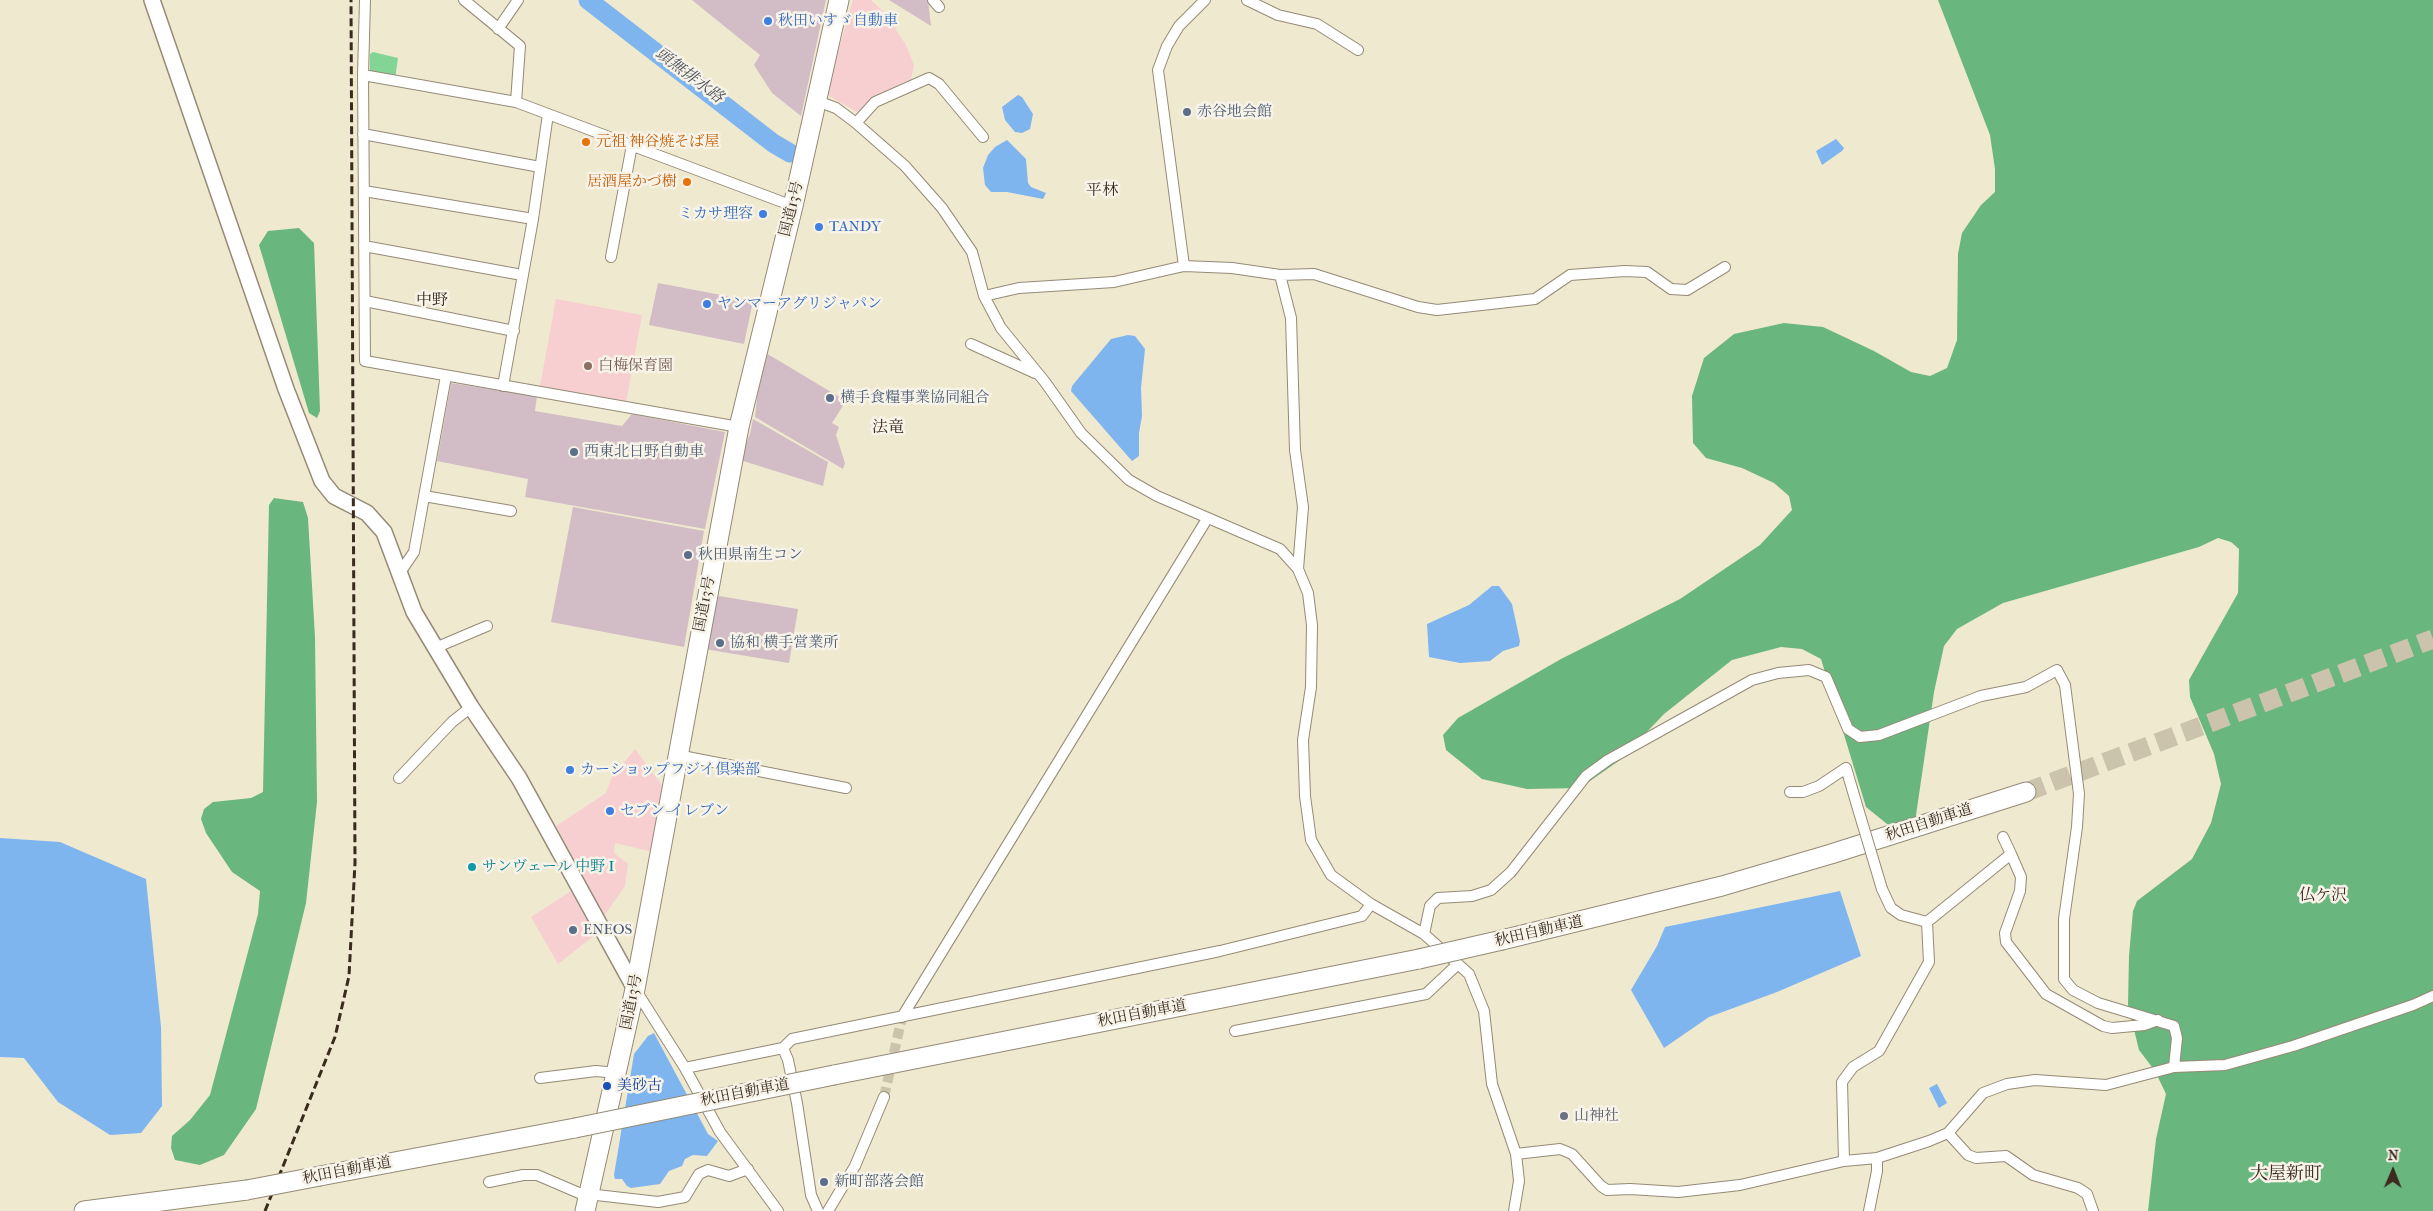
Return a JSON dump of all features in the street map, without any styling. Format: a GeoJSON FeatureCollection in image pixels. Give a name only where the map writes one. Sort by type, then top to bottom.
{"type":"FeatureCollection","features":[{"type":"Feature","properties":{"kind":"highway","name":"国道13号"},"geometry":{"type":"LineString","coordinates":[[587,1203],[635,988],[739,427],[793,206],[839,0]]}},
{"type":"Feature","properties":{"kind":"highway","name":"秋田自動車道"},"geometry":{"type":"LineString","coordinates":[[125,1211],[575,1128],[1419,959],[1722,886],[1831,854],[2026,792]]}},
{"type":"Feature","properties":{"kind":"highway","name":"秋田自動車道"},"geometry":{"type":"LineString","coordinates":[[84,1211],[247,1190]]}},
{"type":"Feature","properties":{"kind":"street"},"geometry":{"type":"LineString","coordinates":[[152,0],[286,389],[322,481],[334,496],[367,513],[377,522],[393,551],[399,574],[414,612],[471,707],[519,778],[635,988],[685,1068],[720,1132],[778,1211]]}},
{"type":"Feature","properties":{"kind":"street"},"geometry":{"type":"LineString","coordinates":[[365,0],[363,75],[365,361],[739,427]]}},
{"type":"Feature","properties":{"kind":"street"},"geometry":{"type":"LineString","coordinates":[[464,0],[520,46],[516,102]]}},
{"type":"Feature","properties":{"kind":"street"},"geometry":{"type":"LineString","coordinates":[[498,29],[518,0]]}},
{"type":"Feature","properties":{"kind":"street"},"geometry":{"type":"LineString","coordinates":[[1184,266],[1158,70],[1167,46],[1179,26],[1205,0]]}},
{"type":"Feature","properties":{"kind":"street"},"geometry":{"type":"LineString","coordinates":[[1247,0],[1278,15],[1317,24],[1358,50]]}},
{"type":"Feature","properties":{"kind":"street"},"geometry":{"type":"LineString","coordinates":[[363,75],[516,102],[793,206]]}},
{"type":"Feature","properties":{"kind":"street"},"geometry":{"type":"LineString","coordinates":[[856,123],[875,102],[929,78],[939,84],[982,137]]}},
{"type":"Feature","properties":{"kind":"street"},"geometry":{"type":"LineString","coordinates":[[817,101],[836,108],[856,123],[905,166],[942,208],[972,252],[984,296],[1001,328],[1038,374],[1081,433],[1129,480],[1207,519],[1280,549],[1298,570],[1308,593],[1312,625],[1311,687],[1303,740],[1305,796],[1311,840],[1331,875],[1371,904],[1424,934],[1469,974],[1484,1011],[1492,1084],[1516,1154],[1520,1181],[1514,1211]]}},
{"type":"Feature","properties":{"kind":"street"},"geometry":{"type":"LineString","coordinates":[[503,386],[533,219],[548,114]]}},
{"type":"Feature","properties":{"kind":"street"},"geometry":{"type":"LineString","coordinates":[[364,134],[540,167]]}},
{"type":"Feature","properties":{"kind":"street"},"geometry":{"type":"LineString","coordinates":[[610,257],[632,145]]}},
{"type":"Feature","properties":{"kind":"street"},"geometry":{"type":"LineString","coordinates":[[364,191],[533,219]]}},
{"type":"Feature","properties":{"kind":"street"},"geometry":{"type":"LineString","coordinates":[[364,246],[522,275]]}},
{"type":"Feature","properties":{"kind":"street"},"geometry":{"type":"LineString","coordinates":[[984,296],[1019,288],[1114,282],[1184,266],[1232,268],[1280,275],[1314,274],[1418,307],[1437,310],[1535,299],[1570,275],[1607,272],[1648,272],[1671,289],[1687,290],[1725,267]]}},
{"type":"Feature","properties":{"kind":"street"},"geometry":{"type":"LineString","coordinates":[[1280,275],[1290,318],[1295,450],[1304,507],[1298,570]]}},
{"type":"Feature","properties":{"kind":"street"},"geometry":{"type":"LineString","coordinates":[[365,301],[514,331]]}},
{"type":"Feature","properties":{"kind":"street"},"geometry":{"type":"LineString","coordinates":[[971,344],[1038,374]]}},
{"type":"Feature","properties":{"kind":"street"},"geometry":{"type":"LineString","coordinates":[[399,574],[414,552],[446,376]]}},
{"type":"Feature","properties":{"kind":"street"},"geometry":{"type":"LineString","coordinates":[[424,496],[511,511]]}},
{"type":"Feature","properties":{"kind":"street"},"geometry":{"type":"LineString","coordinates":[[902,1017],[1207,519]]}},
{"type":"Feature","properties":{"kind":"street"},"geometry":{"type":"LineString","coordinates":[[435,648],[488,626]]}},
{"type":"Feature","properties":{"kind":"street"},"geometry":{"type":"LineString","coordinates":[[1424,934],[1430,906],[1438,898],[1472,896],[1491,890],[1511,872],[1586,776],[1608,760],[1752,680],[1778,673],[1809,670],[1826,677],[1848,729],[1860,737],[1879,735],[1981,696],[2026,687],[2057,670],[2065,685],[2079,794],[2077,827],[2064,919],[2064,979],[2074,990],[2098,1003],[2174,1026],[2177,1038],[2174,1067]]}},
{"type":"Feature","properties":{"kind":"street"},"geometry":{"type":"LineString","coordinates":[[399,778],[452,722],[471,707]]}},
{"type":"Feature","properties":{"kind":"street"},"geometry":{"type":"LineString","coordinates":[[677,754],[846,788]]}},
{"type":"Feature","properties":{"kind":"street"},"geometry":{"type":"LineString","coordinates":[[1790,792],[1803,792],[1819,786],[1846,768],[1882,888],[1891,908],[1901,915],[1927,922]]}},
{"type":"Feature","properties":{"kind":"street"},"geometry":{"type":"LineString","coordinates":[[2003,837],[2021,877],[2020,891],[2005,933],[2006,942],[2046,994],[2103,1026],[2112,1028],[2144,1025],[2158,1020]]}},
{"type":"Feature","properties":{"kind":"street"},"geometry":{"type":"LineString","coordinates":[[1927,922],[2011,854]]}},
{"type":"Feature","properties":{"kind":"street"},"geometry":{"type":"LineString","coordinates":[[685,1068],[783,1048],[792,1039],[1220,951],[1362,916],[1371,904]]}},
{"type":"Feature","properties":{"kind":"street"},"geometry":{"type":"LineString","coordinates":[[1844,1161],[1842,1082],[1853,1067],[1879,1051],[1929,962],[1927,922]]}},
{"type":"Feature","properties":{"kind":"street"},"geometry":{"type":"LineString","coordinates":[[1236,1032],[1426,994],[1458,964]]}},
{"type":"Feature","properties":{"kind":"street"},"geometry":{"type":"LineString","coordinates":[[1516,1154],[1560,1148],[1572,1154],[1601,1186],[1607,1190],[1630,1189],[1678,1192],[1740,1185],[1844,1161],[1876,1158],[1929,1141],[1948,1133],[1983,1093],[2007,1084],[2036,1080],[2106,1085],[2174,1067],[2225,1065],[2293,1046],[2413,1006],[2433,996]]}},
{"type":"Feature","properties":{"kind":"street"},"geometry":{"type":"LineString","coordinates":[[783,1048],[788,1060],[797,1103],[809,1188],[818,1211]]}},
{"type":"Feature","properties":{"kind":"street"},"geometry":{"type":"LineString","coordinates":[[540,1078],[596,1071],[617,1073]]}},
{"type":"Feature","properties":{"kind":"street"},"geometry":{"type":"LineString","coordinates":[[828,1211],[855,1166],[884,1096]]}},
{"type":"Feature","properties":{"kind":"street"},"geometry":{"type":"LineString","coordinates":[[1948,1133],[1968,1155],[1976,1158],[2006,1156],[2033,1175],[2078,1188],[2087,1194],[2093,1211]]}},
{"type":"Feature","properties":{"kind":"street"},"geometry":{"type":"LineString","coordinates":[[1869,1211],[1877,1171],[1876,1158]]}},
{"type":"Feature","properties":{"kind":"street"},"geometry":{"type":"LineString","coordinates":[[489,1182],[523,1175],[537,1175],[579,1193],[587,1203],[659,1206],[685,1197],[699,1174],[708,1170],[729,1176],[748,1169]]}},
{"type":"Feature","properties":{"kind":"shaded area"},"geometry":{"type":"Polygon","coordinates":[[[692,0],[826,0],[801,116],[772,93],[754,65],[760,55],[692,0]]]}},
{"type":"Feature","properties":{"kind":"shaded area"},"geometry":{"type":"Polygon","coordinates":[[[853,0],[871,0],[885,13],[906,45],[914,65],[911,79],[875,96],[857,112],[826,94],[853,0]]]}},
{"type":"Feature","properties":{"kind":"shaded area"},"geometry":{"type":"Polygon","coordinates":[[[889,0],[928,0],[931,26],[889,0]]]}},
{"type":"Feature","properties":{"kind":"shaded area"},"geometry":{"type":"Polygon","coordinates":[[[658,283],[753,301],[744,344],[649,325],[658,283]]]}},
{"type":"Feature","properties":{"kind":"shaded area","name":"白梅保育園"},"geometry":{"type":"Polygon","coordinates":[[[556,299],[642,315],[626,402],[540,386],[556,299]]]}},
{"type":"Feature","properties":{"kind":"shaded area"},"geometry":{"type":"Polygon","coordinates":[[[766,353],[846,401],[832,423],[839,427],[836,435],[845,463],[843,469],[755,417],[759,380],[766,353]]]}},
{"type":"Feature","properties":{"kind":"shaded area"},"geometry":{"type":"Polygon","coordinates":[[[451,383],[537,396],[535,411],[622,426],[632,414],[725,432],[705,529],[525,497],[528,479],[437,461],[451,383]]]}},
{"type":"Feature","properties":{"kind":"shaded area"},"geometry":{"type":"Polygon","coordinates":[[[753,419],[828,462],[823,486],[740,460],[750,434],[753,419]]]}},
{"type":"Feature","properties":{"kind":"shaded area"},"geometry":{"type":"Polygon","coordinates":[[[573,507],[704,531],[684,647],[551,622],[573,507]]]}},
{"type":"Feature","properties":{"kind":"shaded area"},"geometry":{"type":"Polygon","coordinates":[[[713,595],[798,609],[789,663],[704,649],[713,595]]]}},
{"type":"Feature","properties":{"kind":"shaded area"},"geometry":{"type":"Polygon","coordinates":[[[635,749],[662,785],[653,852],[615,843],[614,853],[628,864],[625,886],[604,916],[556,826],[606,793],[612,777],[635,749]]]}},
{"type":"Feature","properties":{"kind":"shaded area"},"geometry":{"type":"Polygon","coordinates":[[[571,891],[595,935],[558,964],[531,917],[571,891]]]}},
{"type":"Feature","properties":{"kind":"green space"},"geometry":{"type":"Polygon","coordinates":[[[1938,0],[2433,0],[2433,1211],[2148,1211],[2156,1139],[2166,1094],[2155,1071],[2139,1050],[2128,1005],[2129,956],[2133,911],[2137,901],[2192,859],[2211,823],[2221,784],[2214,754],[2190,697],[2189,680],[2238,593],[2239,549],[2231,542],[2218,538],[2199,547],[2003,603],[1957,629],[1944,646],[1934,692],[1915,822],[1892,828],[1866,807],[1821,659],[1802,649],[1781,647],[1732,660],[1664,714],[1620,760],[1580,788],[1527,789],[1482,779],[1446,750],[1443,735],[1458,718],[1561,659],[1680,599],[1760,545],[1792,510],[1789,496],[1774,483],[1742,468],[1706,458],[1693,443],[1692,396],[1704,358],[1734,334],[1784,323],[1823,327],[1874,351],[1911,372],[1930,376],[1947,368],[1957,340],[1958,254],[1962,233],[1981,205],[1995,192],[1995,169],[1990,135],[1938,0]]]}},
{"type":"Feature","properties":{"kind":"green space"},"geometry":{"type":"Polygon","coordinates":[[[373,52],[398,58],[395,79],[374,74],[370,71],[370,54],[373,52]]]}},
{"type":"Feature","properties":{"kind":"green space"},"geometry":{"type":"Polygon","coordinates":[[[299,228],[314,243],[320,411],[317,418],[309,413],[259,245],[268,231],[299,228]]]}},
{"type":"Feature","properties":{"kind":"green space"},"geometry":{"type":"Polygon","coordinates":[[[274,498],[303,502],[308,518],[315,637],[317,802],[306,903],[256,1109],[224,1155],[200,1165],[175,1160],[171,1148],[172,1136],[190,1120],[210,1095],[258,914],[260,891],[232,872],[206,833],[201,819],[204,809],[213,802],[251,798],[263,792],[269,505],[274,498]]]}},
{"type":"Feature","properties":{"kind":"water"},"geometry":{"type":"Polygon","coordinates":[[[1018,95],[1022,97],[1033,114],[1030,129],[1022,133],[1015,132],[1005,120],[1002,107],[1018,95]]]}},
{"type":"Feature","properties":{"kind":"water"},"geometry":{"type":"Polygon","coordinates":[[[1836,139],[1844,148],[1822,165],[1816,151],[1836,139]]]}},
{"type":"Feature","properties":{"kind":"water"},"geometry":{"type":"Polygon","coordinates":[[[1007,140],[1026,159],[1028,183],[1031,187],[1046,193],[1043,199],[1007,192],[991,192],[985,185],[983,168],[988,155],[995,147],[1007,140]]]}},
{"type":"Feature","properties":{"kind":"water"},"geometry":{"type":"Polygon","coordinates":[[[1128,335],[1135,336],[1145,349],[1141,388],[1142,416],[1139,433],[1139,456],[1132,461],[1071,391],[1072,386],[1111,339],[1128,335]]]}},
{"type":"Feature","properties":{"kind":"water"},"geometry":{"type":"Polygon","coordinates":[[[1492,586],[1499,586],[1512,604],[1520,641],[1519,646],[1503,651],[1490,661],[1460,663],[1429,657],[1427,624],[1469,605],[1492,586]]]}},
{"type":"Feature","properties":{"kind":"water"},"geometry":{"type":"Polygon","coordinates":[[[0,838],[60,842],[146,879],[161,1027],[162,1106],[141,1133],[110,1135],[58,1102],[24,1058],[0,1057],[0,838]]]}},
{"type":"Feature","properties":{"kind":"water"},"geometry":{"type":"Polygon","coordinates":[[[1840,891],[1861,956],[1777,992],[1709,1017],[1664,1048],[1631,990],[1657,946],[1665,927],[1840,891]]]}},
{"type":"Feature","properties":{"kind":"water"},"geometry":{"type":"Polygon","coordinates":[[[654,1033],[708,1134],[718,1141],[707,1156],[693,1155],[685,1159],[682,1166],[669,1171],[660,1184],[631,1188],[622,1179],[615,1179],[614,1175],[634,1054],[648,1036],[654,1033]]]}},
{"type":"Feature","properties":{"kind":"water"},"geometry":{"type":"Polygon","coordinates":[[[1937,1084],[1947,1103],[1939,1108],[1929,1088],[1937,1084]]]}},
{"type":"Feature","properties":{"kind":"waterway","name":"頭無排水路"},"geometry":{"type":"LineString","coordinates":[[588,0],[773,143],[790,153]]}},
{"type":"Feature","properties":{"kind":"tunnel"},"geometry":{"type":"LineString","coordinates":[[2026,792],[2433,639]]}},
{"type":"Feature","properties":{"kind":"tunnel"},"geometry":{"type":"LineString","coordinates":[[884,1097],[902,1017]]}},
{"type":"Feature","properties":{"kind":"railway"},"geometry":{"type":"LineString","coordinates":[[265,1211],[335,1037],[349,976],[355,863],[351,0]]}},
{"type":"Feature","properties":{"kind":"place","name":"秋田いすゞ自動車"},"geometry":{"type":"Point","coordinates":[768,21]}},
{"type":"Feature","properties":{"kind":"place","name":"赤谷地会館"},"geometry":{"type":"Point","coordinates":[1187,112]}},
{"type":"Feature","properties":{"kind":"place","name":"元祖 神谷焼そば屋"},"geometry":{"type":"Point","coordinates":[586,142]}},
{"type":"Feature","properties":{"kind":"place","name":"居酒屋かづ樹"},"geometry":{"type":"Point","coordinates":[687,182]}},
{"type":"Feature","properties":{"kind":"place","name":"ミカサ理容"},"geometry":{"type":"Point","coordinates":[763,214]}},
{"type":"Feature","properties":{"kind":"place","name":"TANDY"},"geometry":{"type":"Point","coordinates":[819,227]}},
{"type":"Feature","properties":{"kind":"place","name":"ヤンマーアグリジャパン"},"geometry":{"type":"Point","coordinates":[707,304]}},
{"type":"Feature","properties":{"kind":"place","name":"白梅保育園"},"geometry":{"type":"Point","coordinates":[588,366]}},
{"type":"Feature","properties":{"kind":"place","name":"横手食糧事業協同組合"},"geometry":{"type":"Point","coordinates":[830,398]}},
{"type":"Feature","properties":{"kind":"place","name":"西東北日野自動車"},"geometry":{"type":"Point","coordinates":[574,452]}},
{"type":"Feature","properties":{"kind":"place","name":"秋田県南生コン"},"geometry":{"type":"Point","coordinates":[688,555]}},
{"type":"Feature","properties":{"kind":"place","name":"協和 横手営業所"},"geometry":{"type":"Point","coordinates":[720,643]}},
{"type":"Feature","properties":{"kind":"place","name":"カーショップフジイ倶楽部"},"geometry":{"type":"Point","coordinates":[570,770]}},
{"type":"Feature","properties":{"kind":"place","name":"セブン-イレブン"},"geometry":{"type":"Point","coordinates":[610,811]}},
{"type":"Feature","properties":{"kind":"place","name":"サンヴェール 中野 I"},"geometry":{"type":"Point","coordinates":[472,867]}},
{"type":"Feature","properties":{"kind":"place","name":"ENEOS"},"geometry":{"type":"Point","coordinates":[573,930]}},
{"type":"Feature","properties":{"kind":"place","name":"美砂古"},"geometry":{"type":"Point","coordinates":[607,1086]}},
{"type":"Feature","properties":{"kind":"place","name":"山神社"},"geometry":{"type":"Point","coordinates":[1564,1116]}},
{"type":"Feature","properties":{"kind":"place","name":"新町部落会館"},"geometry":{"type":"Point","coordinates":[824,1182]}},
{"type":"Feature","properties":{"kind":"district","name":"平林"},"geometry":{"type":"Point","coordinates":[1102,191]}},
{"type":"Feature","properties":{"kind":"district","name":"中野"},"geometry":{"type":"Point","coordinates":[432,301]}},
{"type":"Feature","properties":{"kind":"district","name":"法竜"},"geometry":{"type":"Point","coordinates":[888,428]}},
{"type":"Feature","properties":{"kind":"district","name":"仏ケ沢"},"geometry":{"type":"Point","coordinates":[2323,896]}},
{"type":"Feature","properties":{"kind":"district","name":"大屋新町"},"geometry":{"type":"Point","coordinates":[2286,1175]}}]}
